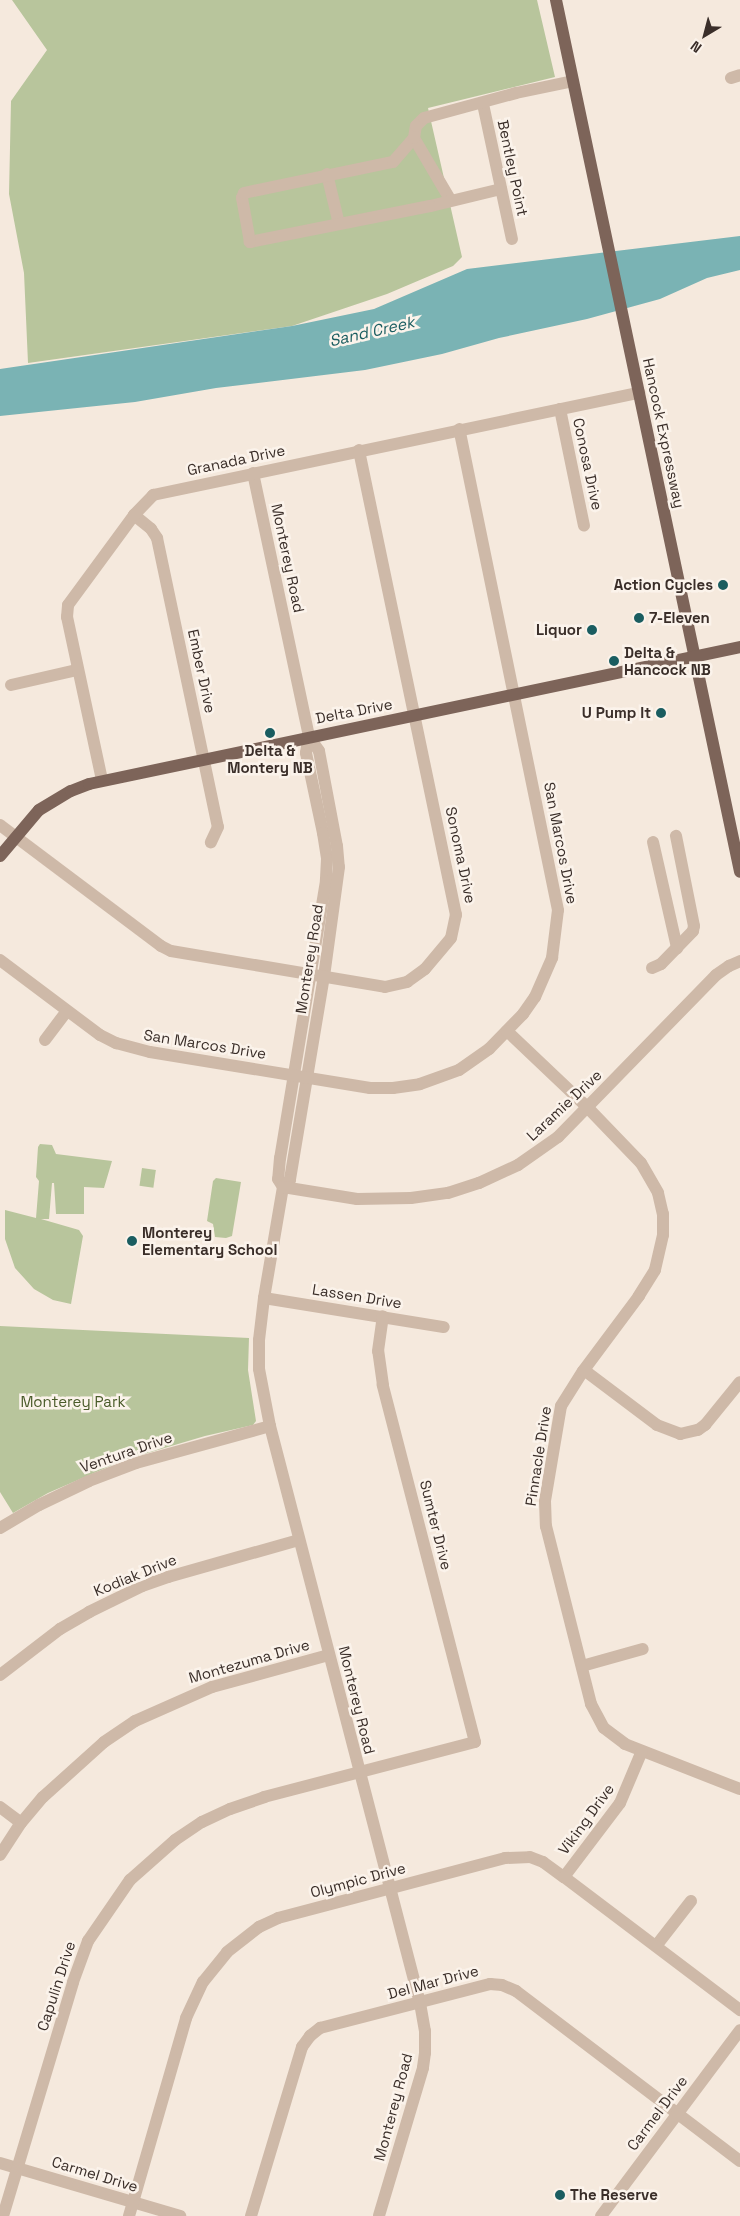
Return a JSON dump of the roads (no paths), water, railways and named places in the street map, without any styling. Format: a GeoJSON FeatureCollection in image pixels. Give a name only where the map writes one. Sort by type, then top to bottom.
{"type":"FeatureCollection","features":[{"type":"Feature","properties":{"kind":"main road","name":"Hancock Expressway"},"geometry":{"type":"LineString","coordinates":[[556,0],[740,872]]}},
{"type":"Feature","properties":{"kind":"main road","name":"Delta Drive"},"geometry":{"type":"LineString","coordinates":[[0,856],[39,810],[71,790],[102,780],[515,696],[740,647]]}},
{"type":"Feature","properties":{"kind":"street","name":"Bentley Point"},"geometry":{"type":"LineString","coordinates":[[414,138],[416,126],[424,118],[483,104],[516,93],[573,82]]}},
{"type":"Feature","properties":{"kind":"street","name":"Bentley Point"},"geometry":{"type":"LineString","coordinates":[[483,104],[512,240]]}},
{"type":"Feature","properties":{"kind":"street"},"geometry":{"type":"LineString","coordinates":[[450,200],[414,138],[393,162],[327,174],[244,193],[242,198],[250,242],[430,206],[501,189]]}},
{"type":"Feature","properties":{"kind":"street"},"geometry":{"type":"LineString","coordinates":[[327,174],[339,224]]}},
{"type":"Feature","properties":{"kind":"street","name":"Granada Drive"},"geometry":{"type":"LineString","coordinates":[[102,780],[77,670],[67,617],[68,605],[134,515],[153,494],[459,429],[640,393]]}},
{"type":"Feature","properties":{"kind":"street","name":"Conosa Drive"},"geometry":{"type":"LineString","coordinates":[[560,409],[584,526]]}},
{"type":"Feature","properties":{"kind":"street","name":"San Marcos Drive"},"geometry":{"type":"LineString","coordinates":[[0,960],[100,1035],[130,1047],[370,1088],[393,1088],[420,1084],[459,1070],[489,1049],[507,1031],[535,997],[545,978],[554,950],[558,910],[459,429]]}},
{"type":"Feature","properties":{"kind":"street","name":"Sonoma Drive"},"geometry":{"type":"LineString","coordinates":[[0,825],[161,946],[171,951],[385,987],[395,986],[415,977],[425,969],[445,948],[454,929],[456,915],[359,450]]}},
{"type":"Feature","properties":{"kind":"street","name":"Monterey Road"},"geometry":{"type":"LineString","coordinates":[[254,473],[309,737],[318,751],[338,846],[339,867],[324,976],[290,1180],[283,1187],[264,1298],[259,1340],[259,1369],[270,1426],[420,2003],[426,2040],[423,2068],[379,2216]]}},
{"type":"Feature","properties":{"kind":"street","name":"Ember Drive"},"geometry":{"type":"LineString","coordinates":[[134,515],[152,529],[157,538],[218,827],[211,842]]}},
{"type":"Feature","properties":{"kind":"street"},"geometry":{"type":"LineString","coordinates":[[11,685],[77,670]]}},
{"type":"Feature","properties":{"kind":"street","name":"Monterey Road"},"geometry":{"type":"LineString","coordinates":[[283,1187],[278,1179],[292,1074],[326,881],[327,859],[323,833],[306,753],[309,737]]}},
{"type":"Feature","properties":{"kind":"street"},"geometry":{"type":"LineString","coordinates":[[652,968],[661,964],[677,948],[694,926],[676,836]]}},
{"type":"Feature","properties":{"kind":"street"},"geometry":{"type":"LineString","coordinates":[[653,842],[677,948]]}},
{"type":"Feature","properties":{"kind":"street","name":"Laramie Drive"},"geometry":{"type":"LineString","coordinates":[[283,1187],[358,1199],[411,1198],[448,1193],[479,1183],[518,1166],[558,1138],[716,975],[740,962]]}},
{"type":"Feature","properties":{"kind":"street"},"geometry":{"type":"LineString","coordinates":[[45,1040],[67,1011]]}},
{"type":"Feature","properties":{"kind":"street","name":"Pinnacle Drive"},"geometry":{"type":"LineString","coordinates":[[507,1031],[588,1108],[642,1163],[658,1193],[662,1214],[663,1234],[660,1256],[647,1285],[584,1370],[561,1406],[544,1514],[591,1704],[598,1718],[614,1736],[642,1751],[740,1789]]}},
{"type":"Feature","properties":{"kind":"street","name":"Lassen Drive"},"geometry":{"type":"LineString","coordinates":[[264,1298],[444,1327]]}},
{"type":"Feature","properties":{"kind":"street","name":"Sumter Drive"},"geometry":{"type":"LineString","coordinates":[[383,1316],[378,1352],[383,1385],[475,1742]]}},
{"type":"Feature","properties":{"kind":"street"},"geometry":{"type":"LineString","coordinates":[[584,1370],[657,1425],[680,1434],[698,1430],[705,1425],[740,1382]]}},
{"type":"Feature","properties":{"kind":"street","name":"Ventura Drive"},"geometry":{"type":"LineString","coordinates":[[0,1528],[39,1505],[89,1481],[120,1469],[270,1426]]}},
{"type":"Feature","properties":{"kind":"street","name":"Kodiak Drive"},"geometry":{"type":"LineString","coordinates":[[0,1675],[60,1629],[89,1612],[142,1586],[168,1576],[299,1540]]}},
{"type":"Feature","properties":{"kind":"street"},"geometry":{"type":"LineString","coordinates":[[582,1666],[644,1650]]}},
{"type":"Feature","properties":{"kind":"street","name":"Montezuma Drive"},"geometry":{"type":"LineString","coordinates":[[0,1855],[21,1823],[43,1797],[81,1760],[135,1721],[212,1687],[329,1655]]}},
{"type":"Feature","properties":{"kind":"street","name":"Capulin Drive"},"geometry":{"type":"LineString","coordinates":[[4,2216],[73,1982],[88,1941],[99,1922],[130,1880],[154,1857],[202,1822],[264,1797],[475,1742]]}},
{"type":"Feature","properties":{"kind":"street","name":"Viking Drive"},"geometry":{"type":"LineString","coordinates":[[564,1876],[620,1803],[642,1751]]}},
{"type":"Feature","properties":{"kind":"street"},"geometry":{"type":"LineString","coordinates":[[0,1807],[21,1823]]}},
{"type":"Feature","properties":{"kind":"street","name":"Olympic Drive"},"geometry":{"type":"LineString","coordinates":[[129,2216],[186,2018],[203,1982],[214,1966],[244,1937],[278,1918],[518,1857],[530,1857],[543,1862],[564,1876],[740,2010]]}},
{"type":"Feature","properties":{"kind":"street"},"geometry":{"type":"LineString","coordinates":[[656,1946],[691,1901]]}},
{"type":"Feature","properties":{"kind":"street","name":"Del Mar Drive"},"geometry":{"type":"LineString","coordinates":[[251,2216],[302,2047],[310,2036],[320,2028],[490,1984],[502,1985],[516,1991],[678,2112],[736,2158]]}},
{"type":"Feature","properties":{"kind":"street","name":"Carmel Drive"},"geometry":{"type":"LineString","coordinates":[[600,2216],[740,2030]]}},
{"type":"Feature","properties":{"kind":"street","name":"Carmel Drive"},"geometry":{"type":"LineString","coordinates":[[0,2163],[180,2216]]}},
{"type":"Feature","properties":{"kind":"water","name":"Sand Creek"},"geometry":{"type":"Polygon","coordinates":[[[740,236],[740,270],[707,278],[660,299],[587,319],[499,338],[442,354],[365,370],[216,388],[135,402],[0,416],[0,369],[292,326],[374,309],[467,269],[740,236]]]}},
{"type":"Feature","properties":{"kind":"place","name":"Action Cycles"},"geometry":{"type":"Point","coordinates":[723,585]}},
{"type":"Feature","properties":{"kind":"place","name":"7-Eleven"},"geometry":{"type":"Point","coordinates":[639,618]}},
{"type":"Feature","properties":{"kind":"place","name":"Liquor"},"geometry":{"type":"Point","coordinates":[592,630]}},
{"type":"Feature","properties":{"kind":"place","name":"Delta & Hancock NB"},"geometry":{"type":"Point","coordinates":[614,661]}},
{"type":"Feature","properties":{"kind":"place","name":"U Pump It"},"geometry":{"type":"Point","coordinates":[661,713]}},
{"type":"Feature","properties":{"kind":"place","name":"Delta & Montery NB"},"geometry":{"type":"Point","coordinates":[270,733]}},
{"type":"Feature","properties":{"kind":"place","name":"Monterey Elementary School"},"geometry":{"type":"Point","coordinates":[132,1241]}},
{"type":"Feature","properties":{"kind":"place","name":"The Reserve"},"geometry":{"type":"Point","coordinates":[560,2195]}},
{"type":"Feature","properties":{"kind":"park label","name":"Monterey Park"},"geometry":{"type":"Point","coordinates":[73,1402]}}]}
